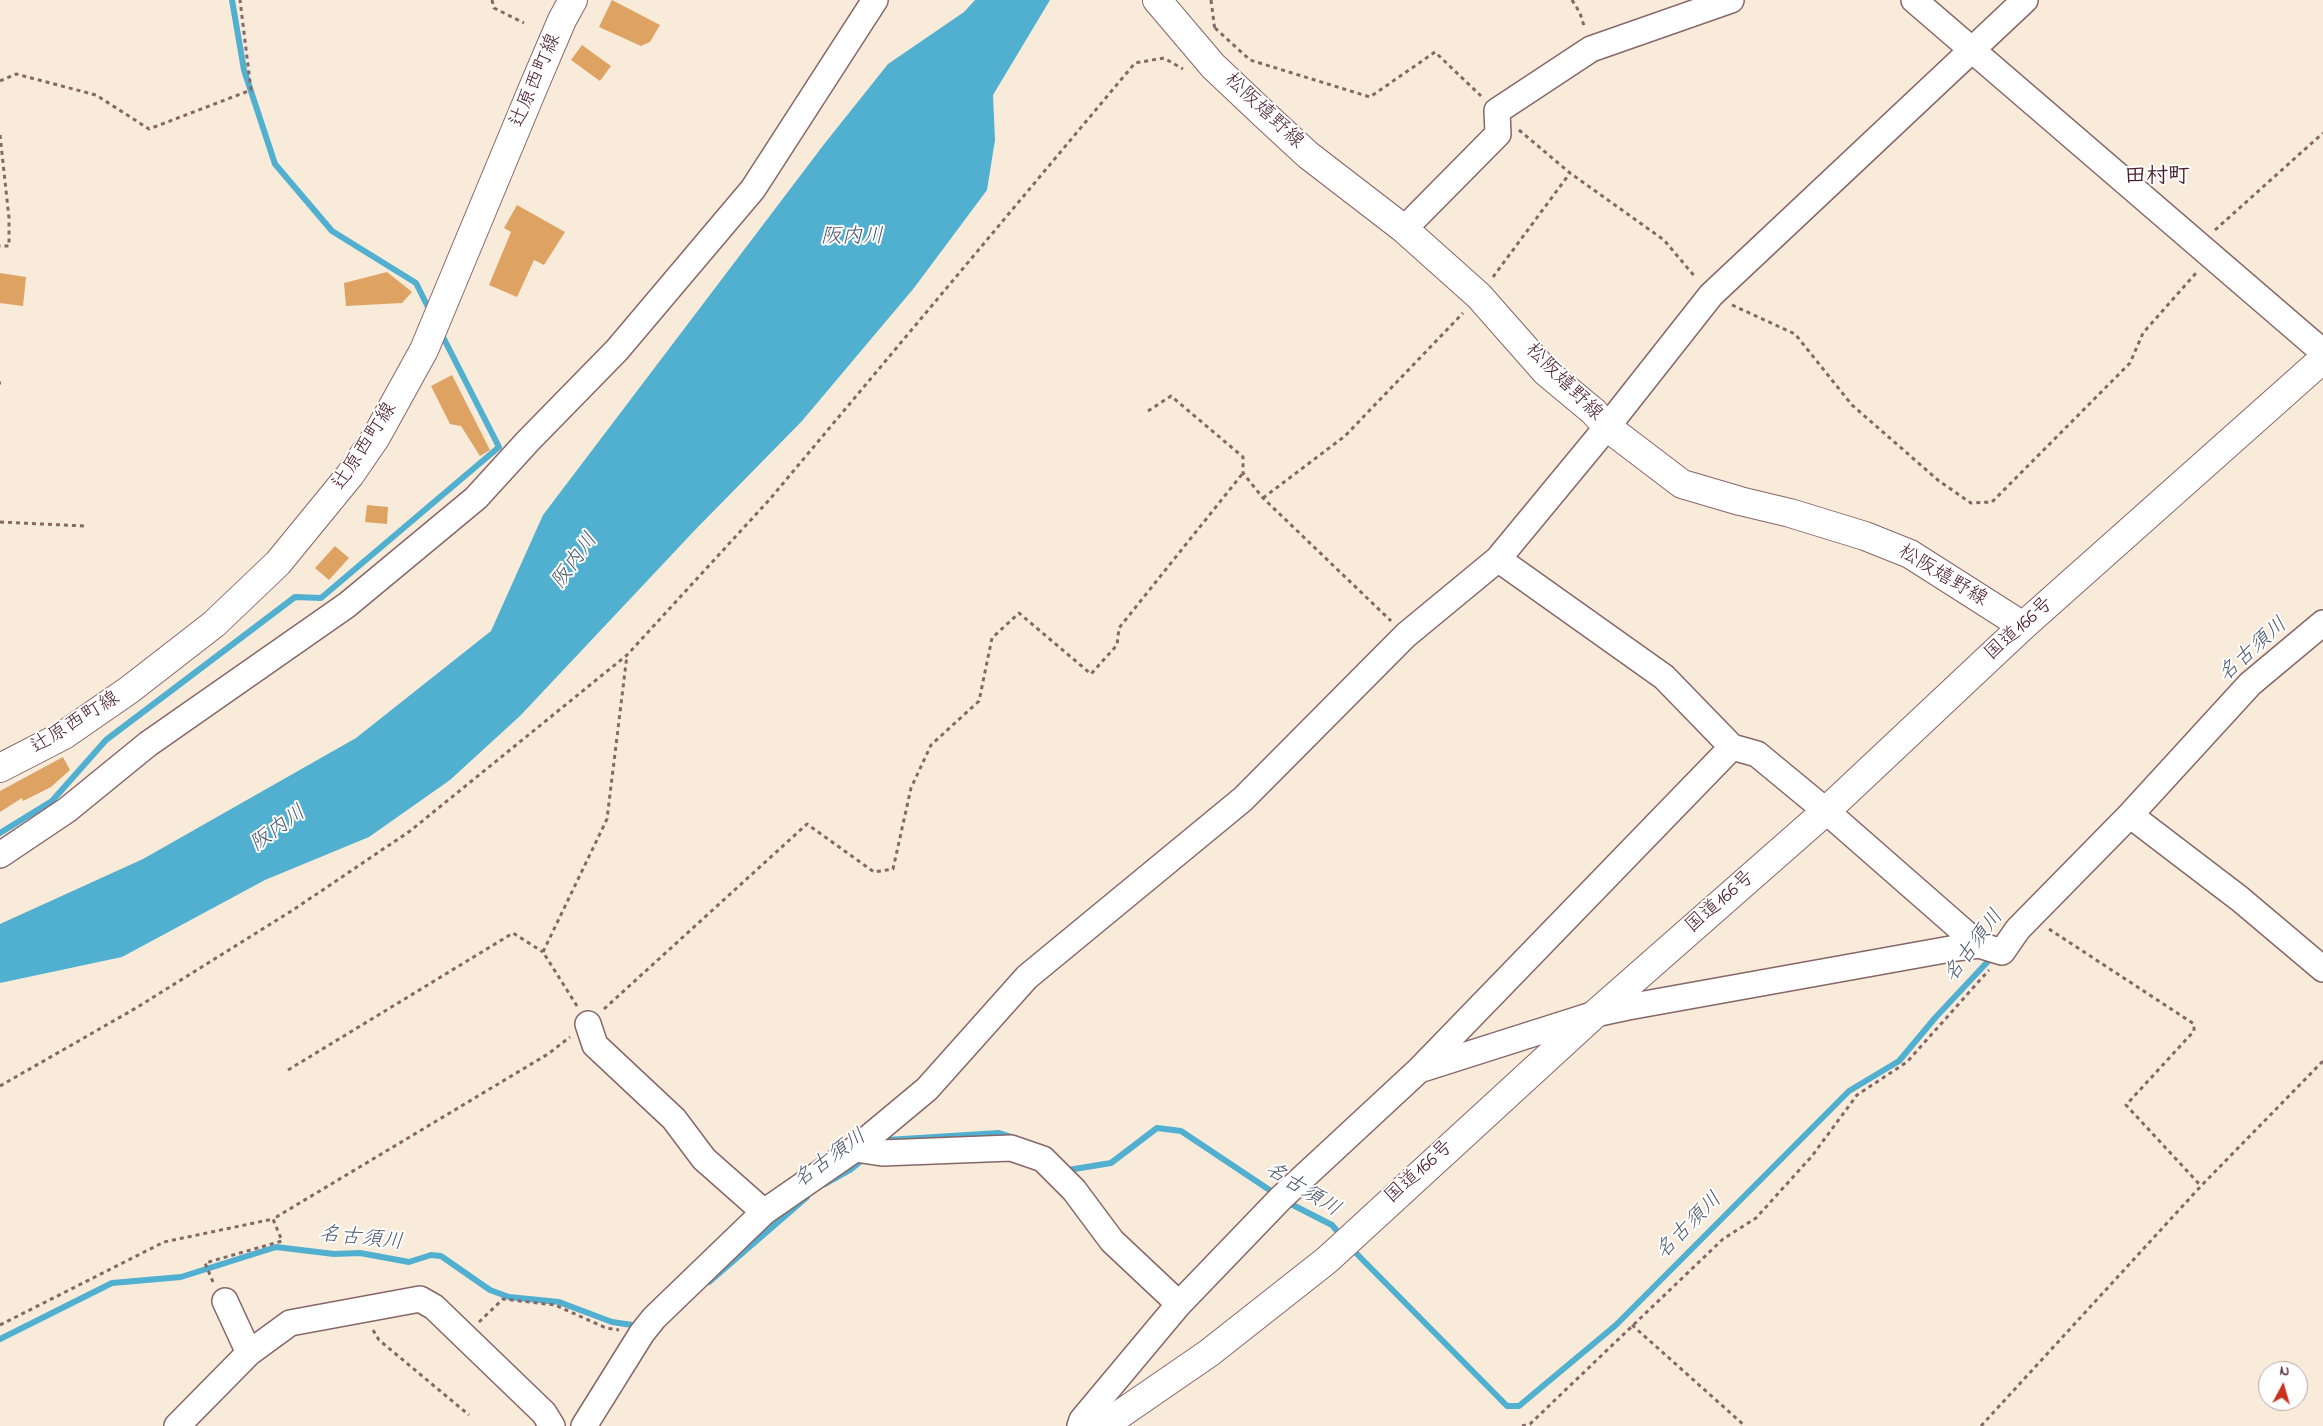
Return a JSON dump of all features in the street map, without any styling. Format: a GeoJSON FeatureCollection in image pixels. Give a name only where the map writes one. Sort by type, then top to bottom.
{"type":"FeatureCollection","features":[{"type":"Feature","properties":{"kind":"main road","name":"辻原西町線"},"geometry":{"type":"LineString","coordinates":[[0,768],[64,735],[129,690],[214,624],[259,583],[310,527],[350,475],[394,406],[429,337],[562,20],[573,0]]}},
{"type":"Feature","properties":{"kind":"main road","name":"松阪嬉野線"},"geometry":{"type":"LineString","coordinates":[[1157,0],[1201,69],[1404,229],[1479,296],[1546,372],[1594,412],[1607,427],[1682,484],[1740,502],[1790,513],[1910,554],[2023,626]]}},
{"type":"Feature","properties":{"kind":"main road","name":"国道166号"},"geometry":{"type":"LineString","coordinates":[[1103,1426],[1209,1353],[1327,1260],[1595,1014],[1826,810],[2023,626],[2323,359]]}},
{"type":"Feature","properties":{"kind":"street"},"geometry":{"type":"LineString","coordinates":[[0,854],[67,810],[148,744],[347,605],[476,498],[528,441],[618,350],[753,189],[875,0]]}},
{"type":"Feature","properties":{"kind":"street"},"geometry":{"type":"LineString","coordinates":[[1404,229],[1498,134],[1497,111],[1591,49],[1732,0]]}},
{"type":"Feature","properties":{"kind":"street"},"geometry":{"type":"LineString","coordinates":[[1914,0],[2323,352]]}},
{"type":"Feature","properties":{"kind":"street"},"geometry":{"type":"LineString","coordinates":[[584,1426],[646,1328],[764,1212],[856,1149],[927,1089],[1027,977],[1243,799],[1406,635],[1498,559],[1607,427],[1711,295],[2025,0]]}},
{"type":"Feature","properties":{"kind":"street"},"geometry":{"type":"LineString","coordinates":[[1498,559],[1664,677],[1732,747],[1757,754],[1991,948]]}},
{"type":"Feature","properties":{"kind":"street"},"geometry":{"type":"LineString","coordinates":[[1419,1070],[1595,1014],[1991,948],[2018,929],[2030,917],[2130,815],[2250,684],[2323,623]]}},
{"type":"Feature","properties":{"kind":"street"},"geometry":{"type":"LineString","coordinates":[[1080,1426],[1082,1420],[1179,1304],[1280,1198],[1419,1070],[1732,747]]}},
{"type":"Feature","properties":{"kind":"street"},"geometry":{"type":"LineString","coordinates":[[2130,815],[2240,899],[2323,969]]}},
{"type":"Feature","properties":{"kind":"street"},"geometry":{"type":"LineString","coordinates":[[588,1024],[595,1045],[674,1120],[704,1158],[764,1212]]}},
{"type":"Feature","properties":{"kind":"street"},"geometry":{"type":"LineString","coordinates":[[856,1149],[882,1153],[1011,1148],[1043,1159],[1074,1190],[1112,1241],[1179,1304]]}},
{"type":"Feature","properties":{"kind":"street"},"geometry":{"type":"LineString","coordinates":[[177,1426],[250,1352],[290,1324],[420,1299],[434,1307],[544,1413],[552,1426]]}},
{"type":"Feature","properties":{"kind":"street"},"geometry":{"type":"LineString","coordinates":[[225,1301],[250,1352]]}},
{"type":"Feature","properties":{"kind":"path"},"geometry":{"type":"LineString","coordinates":[[0,81],[16,74],[96,95],[149,129],[250,90],[240,0]]}},
{"type":"Feature","properties":{"kind":"path"},"geometry":{"type":"LineString","coordinates":[[492,0],[494,8],[524,23]]}},
{"type":"Feature","properties":{"kind":"path"},"geometry":{"type":"LineString","coordinates":[[1572,0],[1580,13],[1591,49]]}},
{"type":"Feature","properties":{"kind":"path"},"geometry":{"type":"LineString","coordinates":[[1215,27],[1250,60],[1370,96],[1435,52],[1497,111],[1570,173],[1664,240],[1711,295],[1795,334],[1852,405],[1932,474],[1971,503],[1992,502],[2130,363],[2143,333],[2205,251],[2323,133]]}},
{"type":"Feature","properties":{"kind":"path"},"geometry":{"type":"LineString","coordinates":[[0,1086],[136,1008],[293,910],[410,831],[627,655],[770,499],[1135,63],[1164,58],[1201,69]]}},
{"type":"Feature","properties":{"kind":"path"},"geometry":{"type":"LineString","coordinates":[[0,135],[9,218],[9,246],[0,246]]}},
{"type":"Feature","properties":{"kind":"path"},"geometry":{"type":"LineString","coordinates":[[1263,498],[1345,436],[1479,296],[1570,173]]}},
{"type":"Feature","properties":{"kind":"path"},"geometry":{"type":"LineString","coordinates":[[1148,411],[1171,396],[1243,457],[1243,473],[1263,498],[1406,635]]}},
{"type":"Feature","properties":{"kind":"path"},"geometry":{"type":"LineString","coordinates":[[0,1325],[164,1242],[273,1218],[548,1054],[588,1024],[807,824],[874,872],[893,869],[910,788],[931,745],[979,701],[992,638],[1019,613],[1090,674],[1118,645],[1119,628],[1243,473]]}},
{"type":"Feature","properties":{"kind":"path"},"geometry":{"type":"LineString","coordinates":[[0,522],[85,526]]}},
{"type":"Feature","properties":{"kind":"path"},"geometry":{"type":"LineString","coordinates":[[543,952],[606,819],[627,655]]}},
{"type":"Feature","properties":{"kind":"path"},"geometry":{"type":"LineString","coordinates":[[2030,917],[2194,1024],[2194,1031],[2126,1105],[2201,1186]]}},
{"type":"Feature","properties":{"kind":"path"},"geometry":{"type":"LineString","coordinates":[[288,1070],[513,933],[543,952],[588,1024]]}},
{"type":"Feature","properties":{"kind":"path"},"geometry":{"type":"LineString","coordinates":[[1522,1426],[1530,1424],[1723,1239],[1756,1218],[1812,1156],[1857,1094],[1907,1062],[1996,962],[1991,948]]}},
{"type":"Feature","properties":{"kind":"path"},"geometry":{"type":"LineString","coordinates":[[1980,1426],[2201,1186],[2323,1061]]}},
{"type":"Feature","properties":{"kind":"path"},"geometry":{"type":"LineString","coordinates":[[210,1274],[205,1263],[282,1241],[273,1218]]}},
{"type":"Feature","properties":{"kind":"path"},"geometry":{"type":"LineString","coordinates":[[464,1336],[503,1299],[555,1305],[606,1328],[646,1328]]}},
{"type":"Feature","properties":{"kind":"path"},"geometry":{"type":"LineString","coordinates":[[361,1310],[378,1340],[469,1415]]}},
{"type":"Feature","properties":{"kind":"path"},"geometry":{"type":"LineString","coordinates":[[1632,1325],[1745,1426]]}},
{"type":"Feature","properties":{"kind":"water","name":"阪内川"},"geometry":{"type":"Polygon","coordinates":[[[975,0],[1050,0],[993,95],[995,140],[987,190],[914,288],[802,421],[695,530],[520,716],[450,780],[369,837],[265,880],[122,957],[0,983],[0,924],[143,859],[356,738],[491,631],[543,515],[825,143],[888,64],[964,12],[975,0]]]}},
{"type":"Feature","properties":{"kind":"building"},"geometry":{"type":"Polygon","coordinates":[[[612,0],[660,25],[650,42],[641,46],[599,27],[612,0]]]}},
{"type":"Feature","properties":{"kind":"building"},"geometry":{"type":"Polygon","coordinates":[[[582,45],[611,66],[600,81],[571,60],[582,45]]]}},
{"type":"Feature","properties":{"kind":"building"},"geometry":{"type":"Polygon","coordinates":[[[517,205],[565,232],[544,265],[534,260],[517,297],[489,285],[511,232],[504,228],[517,205]]]}},
{"type":"Feature","properties":{"kind":"building"},"geometry":{"type":"Polygon","coordinates":[[[387,272],[412,292],[402,303],[346,306],[344,283],[387,272]]]}},
{"type":"Feature","properties":{"kind":"building"},"geometry":{"type":"Polygon","coordinates":[[[0,273],[26,277],[23,306],[0,303],[0,273]]]}},
{"type":"Feature","properties":{"kind":"building"},"geometry":{"type":"Polygon","coordinates":[[[452,375],[490,450],[480,456],[461,426],[450,424],[431,386],[452,375]]]}},
{"type":"Feature","properties":{"kind":"building"},"geometry":{"type":"Polygon","coordinates":[[[367,505],[388,507],[387,524],[365,522],[367,505]]]}},
{"type":"Feature","properties":{"kind":"building"},"geometry":{"type":"Polygon","coordinates":[[[335,546],[349,558],[329,580],[315,568],[335,546]]]}},
{"type":"Feature","properties":{"kind":"building"},"geometry":{"type":"Polygon","coordinates":[[[63,757],[70,770],[51,787],[23,801],[22,798],[0,812],[0,791],[63,757]]]}},
{"type":"Feature","properties":{"kind":"waterway"},"geometry":{"type":"LineString","coordinates":[[232,0],[244,70],[275,164],[332,231],[416,283],[431,313]]}},
{"type":"Feature","properties":{"kind":"waterway"},"geometry":{"type":"LineString","coordinates":[[0,833],[52,801],[106,740],[295,597],[321,598],[499,447],[441,333]]}},
{"type":"Feature","properties":{"kind":"waterway","name":"名古須川"},"geometry":{"type":"LineString","coordinates":[[1351,1248],[1507,1406],[1519,1406],[1616,1325],[1849,1091],[1899,1061],[1935,1018],[1993,956]]}},
{"type":"Feature","properties":{"kind":"waterway","name":"名古須川"},"geometry":{"type":"LineString","coordinates":[[1065,1168],[1068,1170],[1111,1163],[1157,1128],[1181,1131],[1277,1195]]}},
{"type":"Feature","properties":{"kind":"waterway","name":"名古須川"},"geometry":{"type":"LineString","coordinates":[[880,1146],[887,1140],[999,1133],[1015,1138]]}},
{"type":"Feature","properties":{"kind":"waterway","name":"名古須川"},"geometry":{"type":"LineString","coordinates":[[825,1184],[850,1170],[865,1158]]}},
{"type":"Feature","properties":{"kind":"waterway","name":"名古須川"},"geometry":{"type":"LineString","coordinates":[[709,1282],[807,1197]]}},
{"type":"Feature","properties":{"kind":"waterway","name":"名古須川"},"geometry":{"type":"LineString","coordinates":[[1285,1201],[1332,1225],[1343,1238]]}},
{"type":"Feature","properties":{"kind":"waterway","name":"名古須川"},"geometry":{"type":"LineString","coordinates":[[0,1339],[112,1283],[181,1277],[276,1247],[334,1254],[360,1253],[409,1262],[431,1255],[441,1256],[490,1290],[509,1297],[559,1302],[612,1322],[639,1326]]}},
{"type":"Feature","properties":{"kind":"district","name":"田村町"},"geometry":{"type":"Point","coordinates":[2157,178]}}]}
